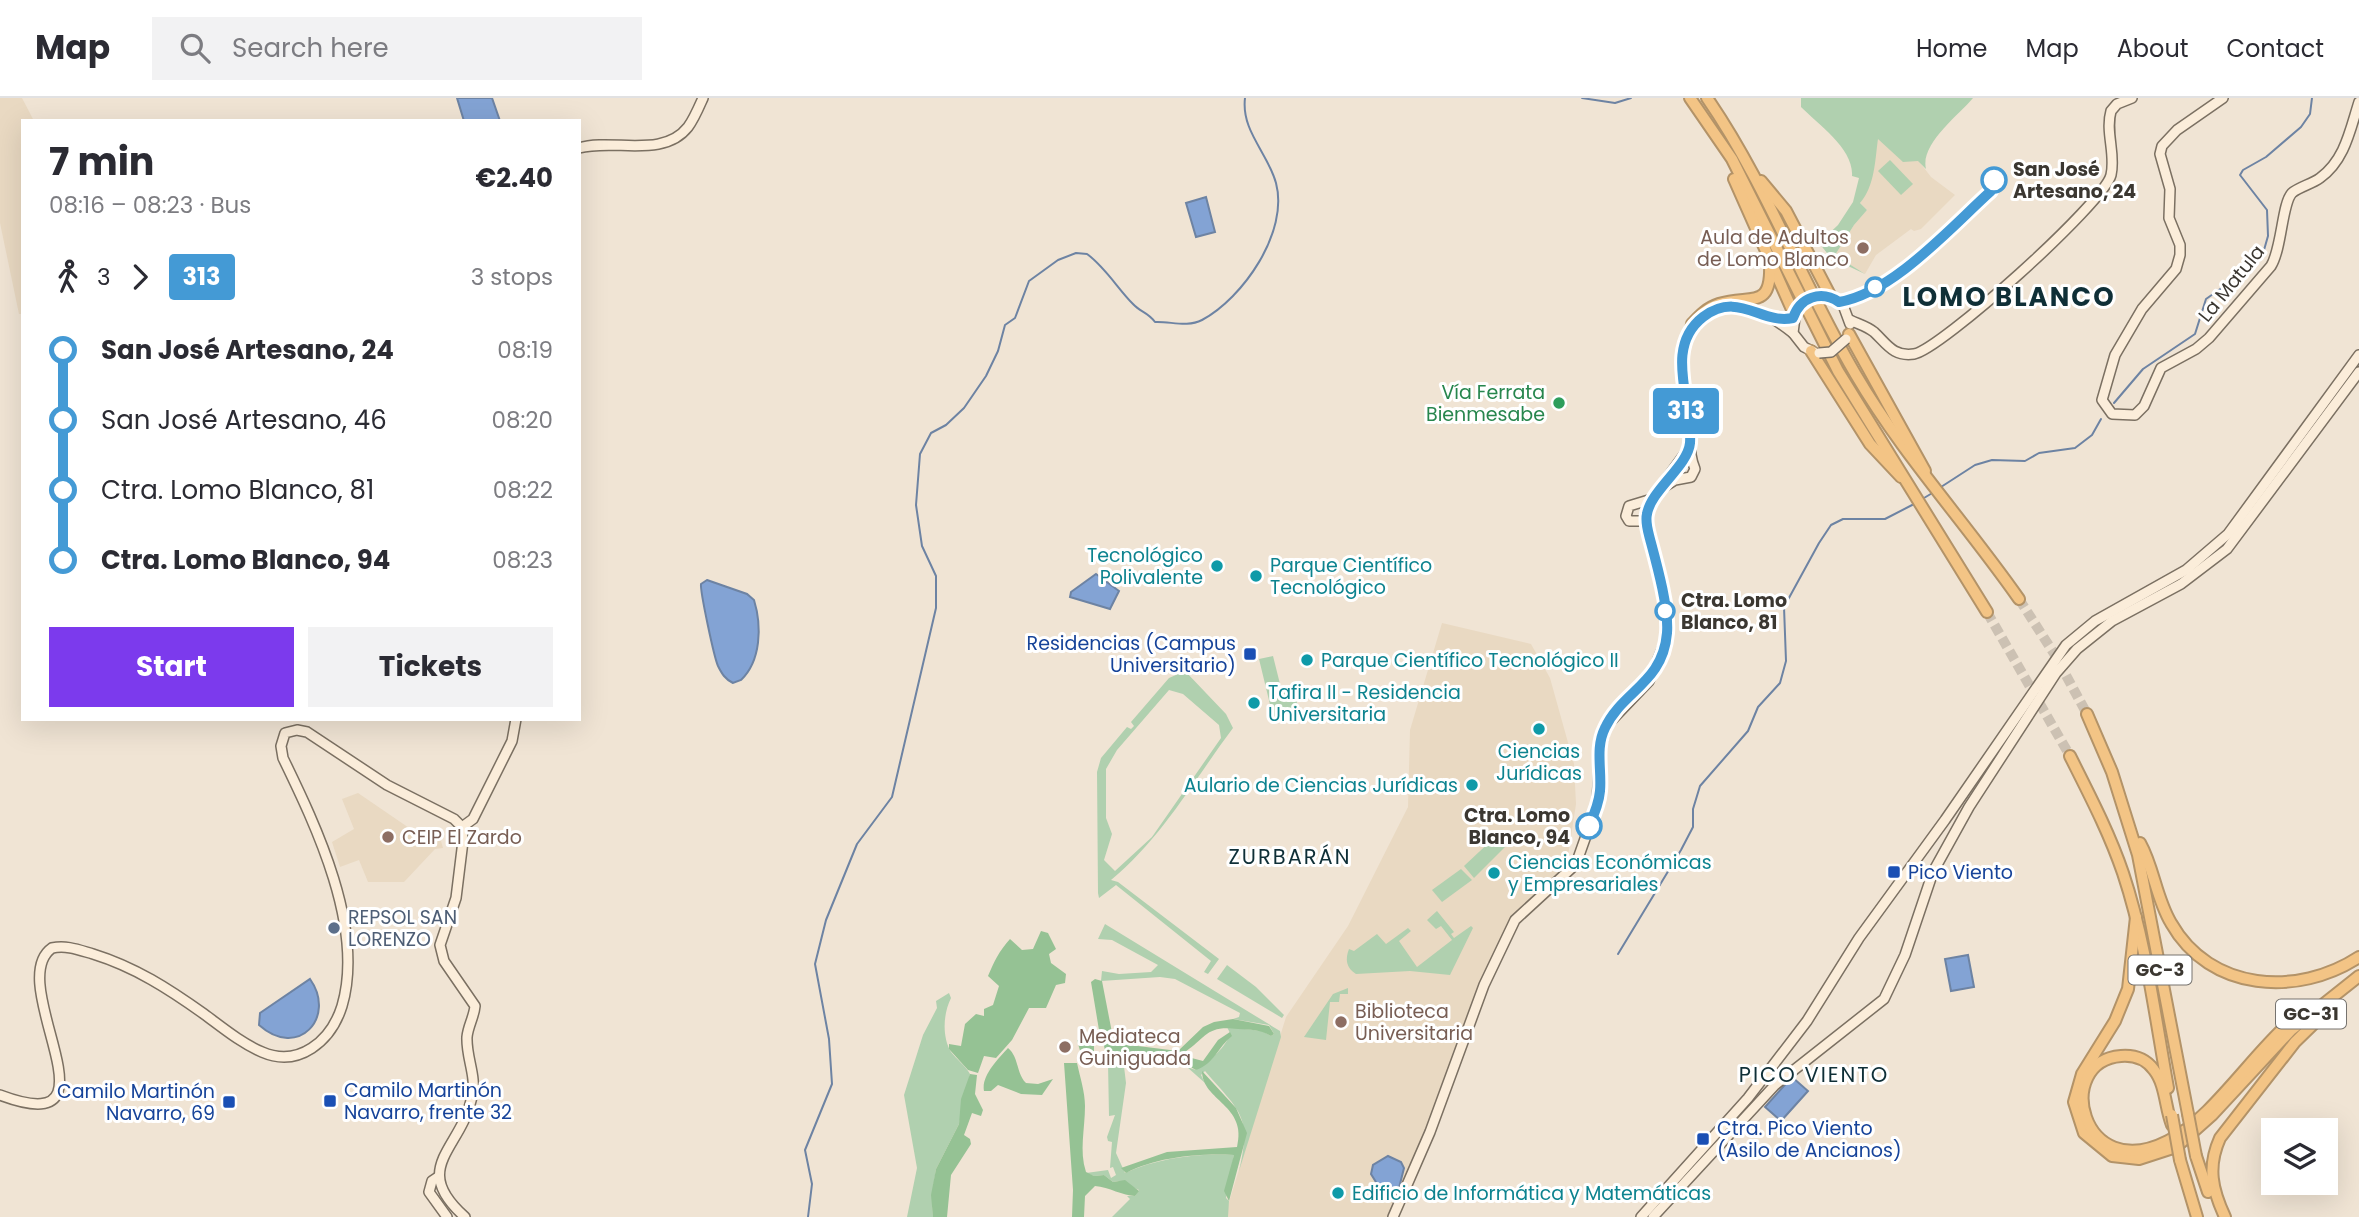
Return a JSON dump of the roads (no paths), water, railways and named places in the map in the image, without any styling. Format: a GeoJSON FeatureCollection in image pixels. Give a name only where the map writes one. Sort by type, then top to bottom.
{"type":"FeatureCollection","features":[{"type":"Feature","properties":{"kind":"highway"},"geometry":{"type":"LineString","coordinates":[[1683,98],[1719,144],[1794,314]]}},
{"type":"Feature","properties":{"kind":"highway"},"geometry":{"type":"LineString","coordinates":[[1690,98],[1747,188],[1821,341],[1987,612]]}},
{"type":"Feature","properties":{"kind":"highway"},"geometry":{"type":"LineString","coordinates":[[1707,98],[1756,176],[1834,336],[1891,420],[1930,484],[2019,599]]}},
{"type":"Feature","properties":{"kind":"highway"},"geometry":{"type":"LineString","coordinates":[[1756,176],[1772,191],[1786,211],[1828,296]]}},
{"type":"Feature","properties":{"kind":"highway"},"geometry":{"type":"LineString","coordinates":[[1691,329],[1692,324],[1707,309],[1722,303],[1758,300],[1764,295],[1770,281],[1770,260]]}},
{"type":"Feature","properties":{"kind":"highway"},"geometry":{"type":"LineString","coordinates":[[1847,336],[1891,420]]}},
{"type":"Feature","properties":{"kind":"highway"},"geometry":{"type":"LineString","coordinates":[[1815,352],[1862,433],[1893,471],[1909,483]]}},
{"type":"Feature","properties":{"kind":"highway","name":"GC-3"},"geometry":{"type":"LineString","coordinates":[[2087,714],[2112,772],[2130,827],[2196,1156],[2223,1217]]}},
{"type":"Feature","properties":{"kind":"highway","name":"GC-3"},"geometry":{"type":"LineString","coordinates":[[2070,756],[2108,832],[2136,917],[2170,1114],[2197,1217]]}},
{"type":"Feature","properties":{"kind":"highway"},"geometry":{"type":"LineString","coordinates":[[2130,827],[2143,849],[2157,896],[2171,923],[2182,939],[2216,966],[2251,980],[2290,983],[2334,973],[2359,957]]}},
{"type":"Feature","properties":{"kind":"highway"},"geometry":{"type":"LineString","coordinates":[[2136,917],[2128,989],[2115,1021],[2077,1087],[2074,1102],[2078,1119],[2084,1133],[2097,1147],[2112,1156],[2139,1158],[2176,1147],[2209,1112]]}},
{"type":"Feature","properties":{"kind":"highway","name":"GC-31"},"geometry":{"type":"LineString","coordinates":[[2209,1112],[2284,1027],[2359,966]]}},
{"type":"Feature","properties":{"kind":"highway","name":"GC-31"},"geometry":{"type":"LineString","coordinates":[[2209,1112],[2291,1030],[2359,975]]}},
{"type":"Feature","properties":{"kind":"highway"},"geometry":{"type":"LineString","coordinates":[[2223,1217],[2211,1180],[2213,1155],[2220,1139],[2295,1042],[2359,983]]}},
{"type":"Feature","properties":{"kind":"highway"},"geometry":{"type":"LineString","coordinates":[[2170,1114],[2159,1077],[2143,1059],[2130,1055],[2116,1056],[2095,1069],[2086,1082],[2082,1096],[2087,1122],[2094,1134],[2116,1149],[2143,1151],[2164,1143],[2209,1112]]}},
{"type":"Feature","properties":{"kind":"street"},"geometry":{"type":"LineString","coordinates":[[581,148],[651,145],[671,141],[688,128],[704,98]]}},
{"type":"Feature","properties":{"kind":"street"},"geometry":{"type":"LineString","coordinates":[[1850,320],[1874,332],[1892,351],[1909,354],[1926,351],[2045,251],[2092,206],[2111,175],[2109,118],[2117,104],[2132,98]]}},
{"type":"Feature","properties":{"kind":"street","name":"La Matula"},"geometry":{"type":"LineString","coordinates":[[2223,98],[2177,130],[2162,146],[2160,154],[2169,190],[2169,218],[2180,245],[2180,256],[2176,269],[2142,309],[2115,355],[2102,400],[2112,414],[2136,415],[2144,406],[2161,368],[2196,349],[2209,338],[2271,266],[2279,253],[2288,201],[2292,193],[2331,169],[2341,156],[2359,102]]}},
{"type":"Feature","properties":{"kind":"street"},"geometry":{"type":"LineString","coordinates":[[1664,487],[1694,474],[1689,448],[1682,359],[1691,329],[1702,318],[1727,307],[1748,307],[1776,320],[1793,332],[1798,342],[1815,352],[1831,352],[1847,336],[1850,320],[1843,305],[1828,296],[1808,298],[1794,314],[1776,320]]}},
{"type":"Feature","properties":{"kind":"street"},"geometry":{"type":"LineString","coordinates":[[1793,332],[1794,314]]}},
{"type":"Feature","properties":{"kind":"street"},"geometry":{"type":"LineString","coordinates":[[1847,336],[1874,332]]}},
{"type":"Feature","properties":{"kind":"street"},"geometry":{"type":"LineString","coordinates":[[1641,1217],[1748,1098],[1807,1021],[1893,890],[2066,645],[2095,621],[2186,570],[2228,534],[2359,355]]}},
{"type":"Feature","properties":{"kind":"street"},"geometry":{"type":"LineString","coordinates":[[1653,1217],[1775,1085],[1884,999],[1905,955],[1933,872],[1969,807],[2063,665],[2077,649],[2112,621],[2181,584],[2227,549],[2359,372]]}},
{"type":"Feature","properties":{"kind":"street"},"geometry":{"type":"LineString","coordinates":[[1642,521],[1652,499],[1664,487],[1689,448]]}},
{"type":"Feature","properties":{"kind":"street"},"geometry":{"type":"LineString","coordinates":[[1642,521],[1629,521],[1626,510],[1635,503],[1652,499]]}},
{"type":"Feature","properties":{"kind":"street"},"geometry":{"type":"LineString","coordinates":[[1393,1217],[1430,1132],[1484,985],[1515,920],[1576,864],[1598,805],[1600,750],[1606,726],[1649,681],[1666,640],[1666,612],[1648,531],[1642,521]]}},
{"type":"Feature","properties":{"kind":"street"},"geometry":{"type":"LineString","coordinates":[[465,1217],[445,1198],[438,1177],[445,1152],[465,1117],[474,1079],[467,1039],[475,1006],[444,961],[440,946],[456,898],[462,827],[473,819],[512,741],[516,721]]}},
{"type":"Feature","properties":{"kind":"street"},"geometry":{"type":"LineString","coordinates":[[0,1095],[34,1104],[47,1104],[56,1099],[60,1090],[62,1078],[46,1024],[39,977],[40,963],[52,948],[65,946],[120,962],[149,977],[263,1052],[293,1057],[307,1053],[323,1040],[334,1024],[346,989],[345,931],[317,831],[283,758],[281,746],[285,733],[297,730],[307,732],[387,785],[435,808],[462,827]]}},
{"type":"Feature","properties":{"kind":"street"},"geometry":{"type":"LineString","coordinates":[[438,1177],[432,1181],[429,1192],[447,1217]]}},
{"type":"Feature","properties":{"kind":"water"},"geometry":{"type":"Polygon","coordinates":[[[457,98],[492,98],[499,119],[463,119],[457,98]]]}},
{"type":"Feature","properties":{"kind":"water"},"geometry":{"type":"Polygon","coordinates":[[[1206,197],[1215,232],[1196,237],[1186,203],[1206,197]]]}},
{"type":"Feature","properties":{"kind":"water"},"geometry":{"type":"Polygon","coordinates":[[[1096,574],[1119,591],[1110,609],[1070,597],[1071,592],[1096,574]]]}},
{"type":"Feature","properties":{"kind":"water"},"geometry":{"type":"Polygon","coordinates":[[[707,580],[747,594],[754,600],[757,610],[759,632],[753,663],[741,680],[733,683],[718,666],[701,589],[701,584],[707,580]]]}},
{"type":"Feature","properties":{"kind":"water"},"geometry":{"type":"Polygon","coordinates":[[[1968,955],[1974,987],[1951,991],[1945,959],[1968,955]]]}},
{"type":"Feature","properties":{"kind":"water"},"geometry":{"type":"Polygon","coordinates":[[[310,979],[317,993],[319,1007],[316,1019],[309,1029],[299,1036],[287,1038],[273,1035],[259,1025],[260,1013],[310,979]]]}},
{"type":"Feature","properties":{"kind":"water"},"geometry":{"type":"Polygon","coordinates":[[[1792,1077],[1808,1091],[1781,1121],[1765,1107],[1792,1077]]]}},
{"type":"Feature","properties":{"kind":"water"},"geometry":{"type":"Polygon","coordinates":[[[1388,1156],[1401,1162],[1404,1168],[1398,1192],[1379,1187],[1371,1174],[1373,1165],[1388,1156]]]}},
{"type":"Feature","properties":{"kind":"waterway"},"geometry":{"type":"LineString","coordinates":[[808,1217],[812,1184],[805,1150],[832,1084],[829,1039],[815,964],[826,920],[857,844],[892,797],[936,608],[936,576],[922,546],[916,505],[920,454],[931,433],[946,425],[964,408],[986,376],[998,351],[1005,325],[1015,318],[1029,281],[1058,260],[1076,253],[1087,254],[1100,265],[1133,304],[1155,322],[1196,322],[1217,310],[1233,296],[1247,280],[1269,242],[1276,222],[1278,202],[1272,172],[1247,121],[1245,98]]}},
{"type":"Feature","properties":{"kind":"waterway"},"geometry":{"type":"LineString","coordinates":[[1582,98],[1615,103],[1631,98]]}},
{"type":"Feature","properties":{"kind":"waterway"},"geometry":{"type":"LineString","coordinates":[[2114,403],[2143,369],[2195,334],[2206,299],[2250,268],[2264,250],[2268,236],[2267,210],[2240,175],[2301,127],[2310,114],[2312,98]]}},
{"type":"Feature","properties":{"kind":"waterway"},"geometry":{"type":"LineString","coordinates":[[1941,487],[1975,465],[1992,460],[2025,461],[2039,453],[2075,448],[2092,435],[2101,419]]}},
{"type":"Feature","properties":{"kind":"waterway"},"geometry":{"type":"LineString","coordinates":[[1924,498],[1934,492]]}},
{"type":"Feature","properties":{"kind":"waterway"},"geometry":{"type":"LineString","coordinates":[[1618,954],[1693,827],[1693,809],[1700,786],[1748,731],[1758,707],[1780,683],[1786,661],[1784,607],[1819,543],[1831,525],[1843,519],[1885,519],[1916,503]]}},
{"type":"Feature","properties":{"kind":"tunnel"},"geometry":{"type":"LineString","coordinates":[[2019,599],[2055,655],[2087,714]]}},
{"type":"Feature","properties":{"kind":"tunnel"},"geometry":{"type":"LineString","coordinates":[[1987,612],[2070,756]]}},
{"type":"Feature","properties":{"kind":"place","name":"San José Artesano, 24"},"geometry":{"type":"Point","coordinates":[1994,180]}},
{"type":"Feature","properties":{"kind":"place","name":"Aula de Adultos de Lomo Blanco"},"geometry":{"type":"Point","coordinates":[1863,248]}},
{"type":"Feature","properties":{"kind":"place","name":"Vía Ferrata Bienmesabe"},"geometry":{"type":"Point","coordinates":[1559,403]}},
{"type":"Feature","properties":{"kind":"place","name":"Tecnológico Polivalente"},"geometry":{"type":"Point","coordinates":[1217,566]}},
{"type":"Feature","properties":{"kind":"place","name":"Parque Científico Tecnológico"},"geometry":{"type":"Point","coordinates":[1256,576]}},
{"type":"Feature","properties":{"kind":"place","name":"Ctra. Lomo Blanco, 81"},"geometry":{"type":"Point","coordinates":[1665,611]}},
{"type":"Feature","properties":{"kind":"place","name":"Residencias (Campus Universitario)"},"geometry":{"type":"Point","coordinates":[1250,654]}},
{"type":"Feature","properties":{"kind":"place","name":"Parque Científico Tecnológico II"},"geometry":{"type":"Point","coordinates":[1307,660]}},
{"type":"Feature","properties":{"kind":"place","name":"Tafira II - Residencia Universitaria"},"geometry":{"type":"Point","coordinates":[1254,703]}},
{"type":"Feature","properties":{"kind":"place","name":"Ciencias Jurídicas"},"geometry":{"type":"Point","coordinates":[1539,729]}},
{"type":"Feature","properties":{"kind":"place","name":"Aulario de Ciencias Jurídicas"},"geometry":{"type":"Point","coordinates":[1472,785]}},
{"type":"Feature","properties":{"kind":"place","name":"Ctra. Lomo Blanco, 94"},"geometry":{"type":"Point","coordinates":[1589,826]}},
{"type":"Feature","properties":{"kind":"place","name":"CEIP El Zardo"},"geometry":{"type":"Point","coordinates":[388,837]}},
{"type":"Feature","properties":{"kind":"place","name":"Pico Viento"},"geometry":{"type":"Point","coordinates":[1894,872]}},
{"type":"Feature","properties":{"kind":"place","name":"Ciencias Económicas y Empresariales"},"geometry":{"type":"Point","coordinates":[1494,873]}},
{"type":"Feature","properties":{"kind":"place","name":"REPSOL SAN LORENZO"},"geometry":{"type":"Point","coordinates":[334,928]}},
{"type":"Feature","properties":{"kind":"place","name":"Biblioteca Universitaria"},"geometry":{"type":"Point","coordinates":[1341,1022]}},
{"type":"Feature","properties":{"kind":"place","name":"Mediateca Guiniguada"},"geometry":{"type":"Point","coordinates":[1065,1047]}},
{"type":"Feature","properties":{"kind":"place","name":"Camilo Martinón Navarro, frente 32"},"geometry":{"type":"Point","coordinates":[330,1101]}},
{"type":"Feature","properties":{"kind":"place","name":"Camilo Martinón Navarro, 69"},"geometry":{"type":"Point","coordinates":[229,1102]}},
{"type":"Feature","properties":{"kind":"place","name":"Ctra. Pico Viento (Asilo de Ancianos)"},"geometry":{"type":"Point","coordinates":[1703,1139]}},
{"type":"Feature","properties":{"kind":"place","name":"Edificio de Informática y Matemáticas"},"geometry":{"type":"Point","coordinates":[1338,1193]}},
{"type":"Feature","properties":{"kind":"district","name":"LOMO BLANCO"},"geometry":{"type":"Point","coordinates":[2009,297]}},
{"type":"Feature","properties":{"kind":"district","name":"ZURBARÁN"},"geometry":{"type":"Point","coordinates":[1290,857]}},
{"type":"Feature","properties":{"kind":"district","name":"PICO VIENTO"},"geometry":{"type":"Point","coordinates":[1814,1075]}}]}
